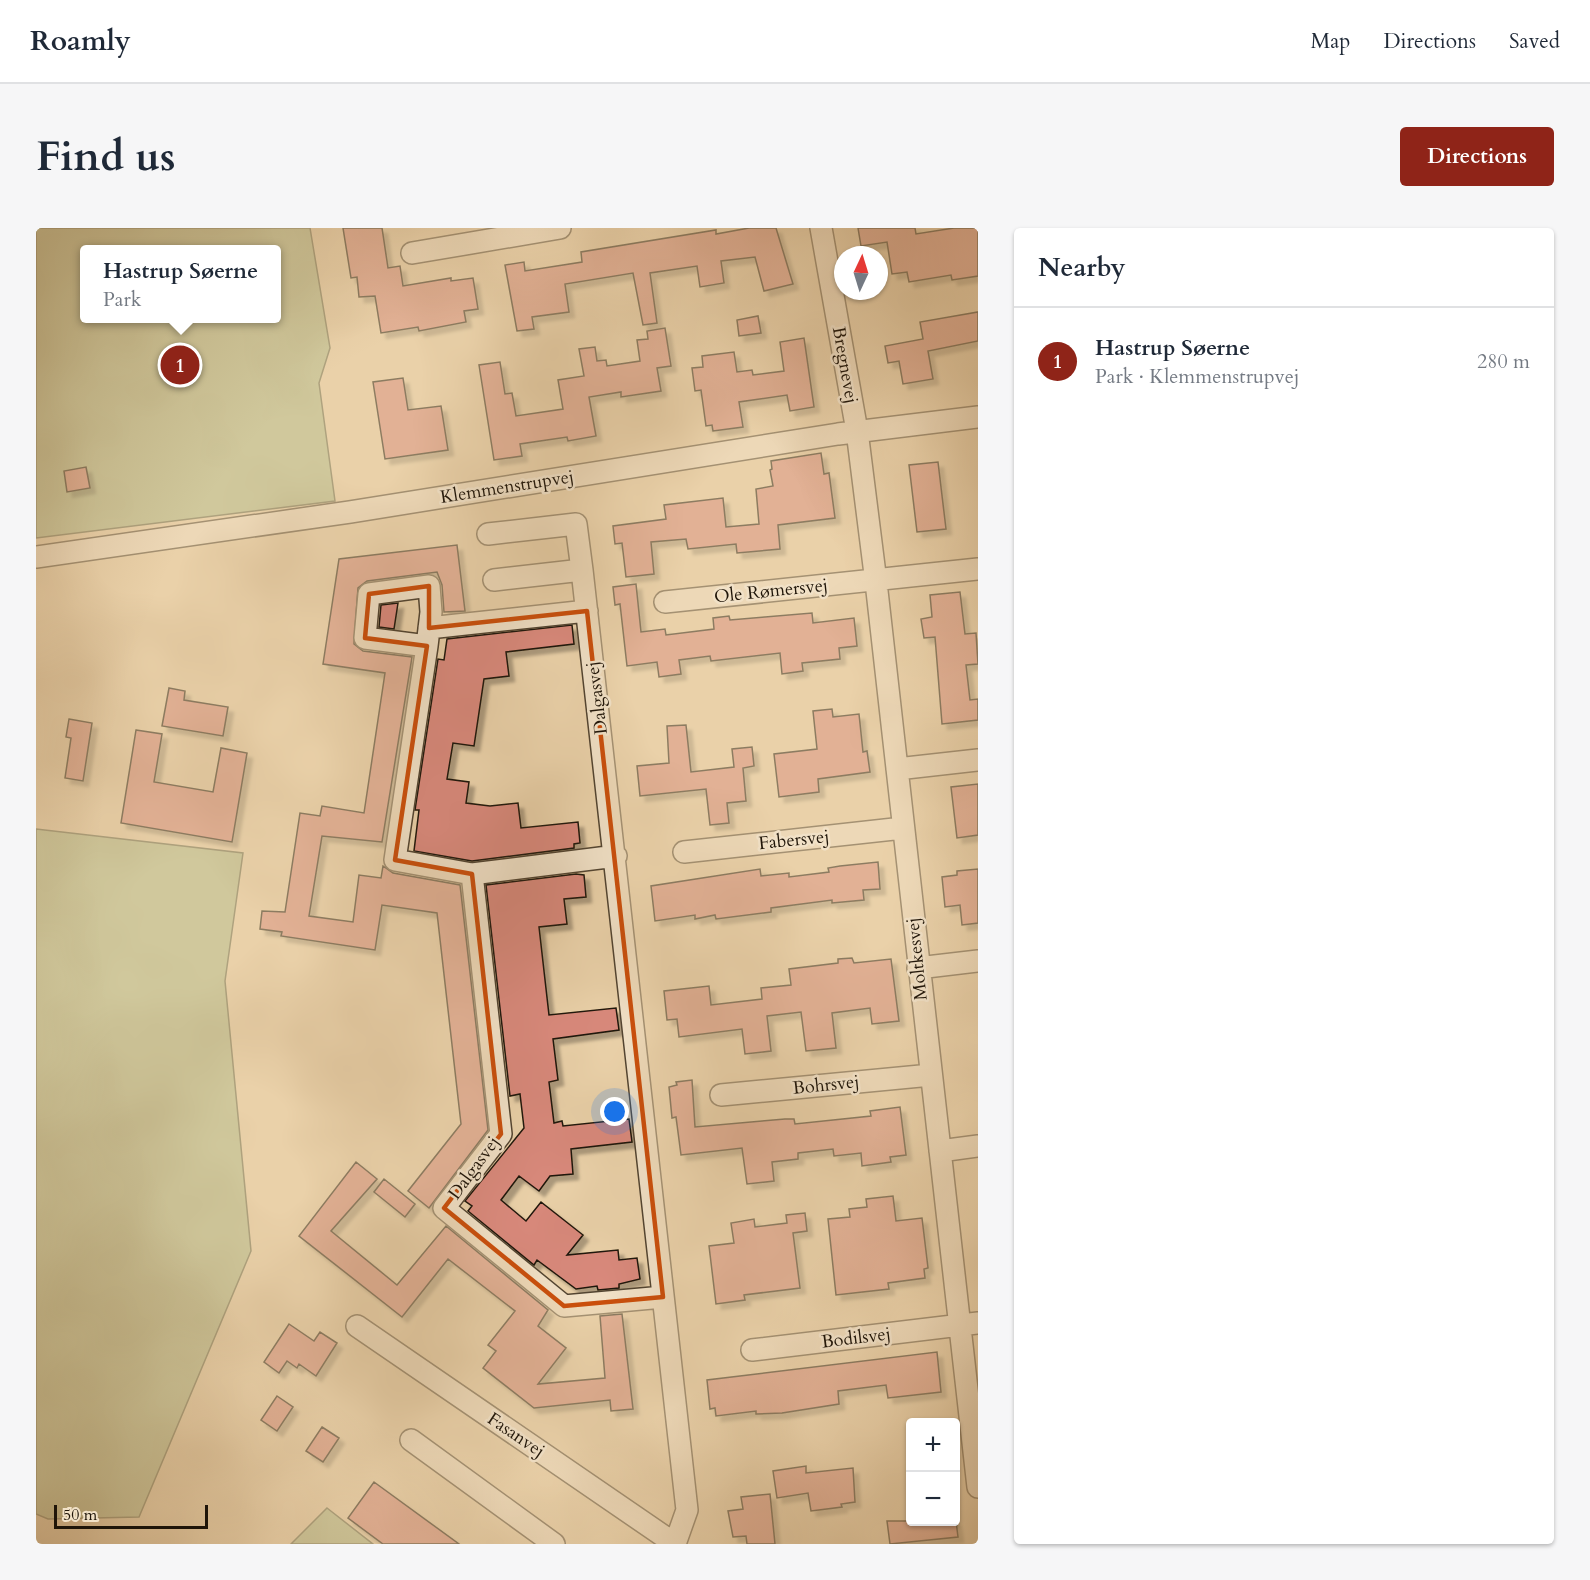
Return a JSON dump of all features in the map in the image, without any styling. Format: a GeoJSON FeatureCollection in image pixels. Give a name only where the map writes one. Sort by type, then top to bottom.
{"type":"FeatureCollection","features":[{"type":"Feature","properties":{"kind":"street"},"geometry":{"type":"LineString","coordinates":[[411,253],[560,228]]}},
{"type":"Feature","properties":{"kind":"street","name":"Bregnevej"},"geometry":{"type":"LineString","coordinates":[[821,228],[857,431]]}},
{"type":"Feature","properties":{"kind":"street","name":"Klemmenstrupvej"},"geometry":{"type":"LineString","coordinates":[[36,557],[350,512],[857,431],[978,417]]}},
{"type":"Feature","properties":{"kind":"street","name":"Moltkesvej"},"geometry":{"type":"LineString","coordinates":[[857,431],[940,1151],[969,1324],[978,1487]]}},
{"type":"Feature","properties":{"kind":"street","name":"Dalgasvej"},"geometry":{"type":"LineString","coordinates":[[488,534],[576,524],[687,1510],[675,1544]]}},
{"type":"Feature","properties":{"kind":"street","name":"Ole Rømersvej"},"geometry":{"type":"LineString","coordinates":[[665,602],[876,582],[978,569]]}},
{"type":"Feature","properties":{"kind":"street"},"geometry":{"type":"LineString","coordinates":[[494,580],[582,570]]}},
{"type":"Feature","properties":{"kind":"street"},"geometry":{"type":"LineString","coordinates":[[587,611],[428,637],[395,860],[472,874],[615,856]]}},
{"type":"Feature","properties":{"kind":"street"},"geometry":{"type":"LineString","coordinates":[[897,769],[978,760]]}},
{"type":"Feature","properties":{"kind":"street","name":"Fabersvej"},"geometry":{"type":"LineString","coordinates":[[684,852],[903,828]]}},
{"type":"Feature","properties":{"kind":"street","name":"Dalgasvej"},"geometry":{"type":"LineString","coordinates":[[472,874],[501,1134],[444,1208],[564,1306],[663,1297]]}},
{"type":"Feature","properties":{"kind":"street"},"geometry":{"type":"LineString","coordinates":[[918,968],[978,961]]}},
{"type":"Feature","properties":{"kind":"street","name":"Bohrsvej"},"geometry":{"type":"LineString","coordinates":[[721,1095],[931,1075]]}},
{"type":"Feature","properties":{"kind":"street"},"geometry":{"type":"LineString","coordinates":[[940,1151],[978,1146]]}},
{"type":"Feature","properties":{"kind":"street","name":"Bodilsvej"},"geometry":{"type":"LineString","coordinates":[[752,1350],[969,1324]]}},
{"type":"Feature","properties":{"kind":"street","name":"Fasanvej"},"geometry":{"type":"LineString","coordinates":[[357,1326],[675,1544]]}},
{"type":"Feature","properties":{"kind":"street"},"geometry":{"type":"LineString","coordinates":[[411,1440],[554,1544]]}},
{"type":"Feature","properties":{"kind":"highlighted area"},"geometry":{"type":"Polygon","coordinates":[[[429,586],[429,628],[587,611],[663,1297],[564,1306],[444,1208],[501,1134],[472,874],[395,860],[427,646],[365,638],[369,594],[429,586]]]}},
{"type":"Feature","properties":{"kind":"green space"},"geometry":{"type":"Polygon","coordinates":[[[36,228],[310,228],[330,348],[319,383],[335,501],[36,538],[36,228]]]}},
{"type":"Feature","properties":{"kind":"green space"},"geometry":{"type":"Polygon","coordinates":[[[36,829],[243,853],[225,981],[251,1251],[139,1517],[48,1519],[36,1514],[36,829]]]}},
{"type":"Feature","properties":{"kind":"green space"},"geometry":{"type":"Polygon","coordinates":[[[327,1508],[373,1544],[291,1544],[327,1508]]]}},
{"type":"Feature","properties":{"kind":"building"},"geometry":{"type":"Polygon","coordinates":[[[343,228],[382,228],[388,268],[400,266],[403,286],[451,278],[451,281],[473,278],[478,309],[464,311],[466,322],[419,331],[418,327],[381,333],[375,296],[359,297],[357,277],[351,278],[343,228]]]}},
{"type":"Feature","properties":{"kind":"building"},"geometry":{"type":"Polygon","coordinates":[[[749,228],[776,228],[793,284],[764,291],[755,257],[721,261],[724,283],[700,287],[697,266],[650,273],[657,323],[643,325],[633,273],[565,284],[569,312],[532,317],[534,329],[517,331],[505,265],[524,262],[525,271],[582,262],[581,252],[716,230],[716,234],[749,228]]]}},
{"type":"Feature","properties":{"kind":"building"},"geometry":{"type":"Polygon","coordinates":[[[858,228],[915,228],[916,234],[954,228],[978,228],[978,276],[952,280],[951,275],[909,282],[907,272],[892,274],[887,242],[861,246],[858,228]]]}},
{"type":"Feature","properties":{"kind":"building"},"geometry":{"type":"Polygon","coordinates":[[[978,312],[978,341],[928,351],[933,379],[903,384],[899,361],[888,363],[885,346],[923,339],[920,322],[978,312]]]}},
{"type":"Feature","properties":{"kind":"building"},"geometry":{"type":"Polygon","coordinates":[[[758,316],[761,333],[739,336],[737,320],[758,316]]]}},
{"type":"Feature","properties":{"kind":"building"},"geometry":{"type":"Polygon","coordinates":[[[665,328],[671,366],[657,368],[661,391],[621,397],[621,392],[589,397],[596,436],[568,441],[567,437],[520,444],[522,456],[494,460],[479,365],[500,362],[505,394],[512,393],[516,416],[563,409],[558,380],[584,376],[579,349],[595,347],[597,361],[606,360],[607,366],[640,361],[637,340],[648,339],[647,331],[665,328]]]}},
{"type":"Feature","properties":{"kind":"building"},"geometry":{"type":"Polygon","coordinates":[[[804,338],[814,407],[790,411],[787,395],[739,402],[743,427],[713,431],[712,425],[706,426],[701,390],[695,391],[692,368],[703,367],[702,356],[734,352],[737,372],[752,370],[753,375],[784,371],[780,342],[804,338]]]}},
{"type":"Feature","properties":{"kind":"building"},"geometry":{"type":"Polygon","coordinates":[[[403,378],[408,410],[441,406],[448,450],[385,459],[373,382],[403,378]]]}},
{"type":"Feature","properties":{"kind":"building"},"geometry":{"type":"Polygon","coordinates":[[[821,453],[824,474],[829,473],[835,518],[778,525],[780,549],[737,553],[736,544],[688,549],[686,539],[651,542],[654,574],[626,577],[622,543],[615,544],[613,526],[666,519],[664,505],[723,498],[726,527],[759,524],[756,489],[773,486],[771,461],[821,453]]]}},
{"type":"Feature","properties":{"kind":"building"},"geometry":{"type":"Polygon","coordinates":[[[938,462],[946,529],[917,532],[909,465],[938,462]]]}},
{"type":"Feature","properties":{"kind":"building"},"geometry":{"type":"Polygon","coordinates":[[[86,467],[90,488],[67,492],[64,471],[86,467]]]}},
{"type":"Feature","properties":{"kind":"building"},"geometry":{"type":"Polygon","coordinates":[[[457,545],[465,611],[444,612],[442,585],[437,572],[367,581],[358,588],[354,644],[363,651],[412,657],[382,842],[322,836],[309,916],[353,922],[359,875],[381,878],[383,866],[393,873],[460,885],[488,1130],[429,1208],[408,1191],[461,1124],[437,913],[382,905],[375,950],[281,936],[282,932],[260,929],[262,911],[285,912],[300,813],[320,816],[322,806],[364,813],[385,673],[323,664],[339,559],[457,545]]]}},
{"type":"Feature","properties":{"kind":"building"},"geometry":{"type":"Polygon","coordinates":[[[636,584],[641,632],[665,629],[666,635],[714,629],[713,618],[729,616],[730,620],[812,613],[813,623],[854,618],[857,646],[839,648],[840,659],[802,663],[803,671],[782,674],[780,653],[711,661],[710,656],[679,660],[681,674],[659,677],[657,662],[627,666],[620,604],[615,605],[613,587],[636,584]]]}},
{"type":"Feature","properties":{"kind":"building"},"geometry":{"type":"Polygon","coordinates":[[[960,592],[965,634],[976,633],[978,664],[966,665],[970,700],[978,699],[978,720],[942,724],[935,637],[924,638],[921,619],[932,617],[930,595],[960,592]]]}},
{"type":"Feature","properties":{"kind":"building"},"geometry":{"type":"Polygon","coordinates":[[[398,603],[394,629],[379,627],[381,605],[398,603]]]}},
{"type":"Feature","properties":{"kind":"building"},"geometry":{"type":"Polygon","coordinates":[[[572,625],[574,644],[506,652],[509,676],[484,679],[474,746],[453,743],[447,779],[469,782],[466,803],[490,806],[518,803],[521,828],[578,822],[580,843],[574,844],[574,848],[472,861],[414,851],[419,810],[415,810],[438,659],[444,660],[447,639],[572,625]]]}},
{"type":"Feature","properties":{"kind":"building"},"geometry":{"type":"Polygon","coordinates":[[[169,688],[185,691],[184,700],[228,707],[223,736],[162,726],[169,688]]]}},
{"type":"Feature","properties":{"kind":"building"},"geometry":{"type":"Polygon","coordinates":[[[832,709],[833,717],[859,714],[863,752],[867,751],[870,772],[818,779],[819,792],[779,797],[774,754],[817,749],[813,711],[832,709]]]}},
{"type":"Feature","properties":{"kind":"building"},"geometry":{"type":"Polygon","coordinates":[[[69,719],[92,723],[83,781],[65,778],[71,738],[66,737],[69,719]]]}},
{"type":"Feature","properties":{"kind":"building"},"geometry":{"type":"Polygon","coordinates":[[[686,725],[691,772],[734,767],[732,749],[752,747],[754,766],[743,768],[746,801],[727,803],[729,823],[710,825],[706,789],[640,796],[637,766],[669,763],[667,726],[686,725]]]}},
{"type":"Feature","properties":{"kind":"building"},"geometry":{"type":"Polygon","coordinates":[[[136,730],[162,734],[154,782],[213,792],[221,748],[247,753],[232,842],[121,823],[136,730]]]}},
{"type":"Feature","properties":{"kind":"building"},"geometry":{"type":"Polygon","coordinates":[[[978,784],[978,835],[957,838],[951,787],[978,784]]]}},
{"type":"Feature","properties":{"kind":"building"},"geometry":{"type":"Polygon","coordinates":[[[878,862],[880,889],[863,890],[864,900],[832,903],[832,900],[771,908],[771,912],[716,919],[715,915],[695,919],[695,915],[655,921],[651,886],[760,869],[761,876],[789,873],[789,877],[829,872],[828,868],[878,862]]]}},
{"type":"Feature","properties":{"kind":"building"},"geometry":{"type":"Polygon","coordinates":[[[978,869],[978,923],[962,925],[960,905],[945,907],[942,877],[957,875],[957,871],[978,869]]]}},
{"type":"Feature","properties":{"kind":"building"},"geometry":{"type":"Polygon","coordinates":[[[576,874],[584,875],[586,897],[564,899],[567,924],[539,927],[549,1015],[616,1008],[619,1030],[553,1039],[558,1080],[549,1082],[554,1123],[562,1121],[563,1126],[629,1119],[632,1142],[571,1149],[573,1174],[550,1176],[539,1191],[519,1176],[501,1200],[526,1221],[541,1202],[583,1235],[567,1255],[618,1250],[619,1260],[637,1258],[640,1279],[619,1284],[619,1288],[598,1290],[597,1286],[576,1289],[537,1260],[534,1265],[468,1211],[472,1206],[465,1201],[524,1128],[520,1094],[510,1096],[486,885],[576,874]]]}},
{"type":"Feature","properties":{"kind":"building"},"geometry":{"type":"Polygon","coordinates":[[[852,958],[854,963],[891,959],[899,1021],[872,1024],[870,1008],[832,1013],[836,1048],[806,1051],[801,1012],[767,1016],[771,1051],[745,1054],[742,1029],[679,1037],[677,1019],[667,1020],[664,991],[709,986],[711,1005],[762,999],[761,988],[791,985],[789,969],[838,963],[838,959],[852,958]]]}},
{"type":"Feature","properties":{"kind":"building"},"geometry":{"type":"Polygon","coordinates":[[[692,1080],[695,1127],[785,1119],[794,1119],[795,1124],[871,1116],[870,1111],[900,1107],[906,1155],[890,1157],[891,1162],[862,1166],[861,1153],[834,1156],[833,1149],[798,1153],[798,1159],[772,1162],[774,1181],[747,1184],[742,1148],[681,1155],[676,1117],[672,1118],[669,1087],[677,1085],[676,1082],[692,1080]]]}},
{"type":"Feature","properties":{"kind":"building"},"geometry":{"type":"Polygon","coordinates":[[[356,1162],[377,1179],[331,1231],[397,1285],[446,1226],[548,1310],[538,1326],[566,1348],[538,1384],[605,1378],[600,1316],[622,1314],[633,1409],[611,1411],[610,1400],[534,1408],[483,1368],[496,1351],[488,1345],[515,1311],[448,1259],[402,1317],[299,1236],[356,1162]]]}},
{"type":"Feature","properties":{"kind":"building"},"geometry":{"type":"Polygon","coordinates":[[[384,1179],[415,1204],[405,1217],[374,1192],[384,1179]]]}},
{"type":"Feature","properties":{"kind":"building"},"geometry":{"type":"Polygon","coordinates":[[[893,1196],[896,1221],[922,1218],[928,1268],[924,1269],[925,1278],[888,1283],[889,1289],[836,1295],[828,1219],[850,1217],[849,1209],[867,1207],[866,1199],[893,1196]]]}},
{"type":"Feature","properties":{"kind":"building"},"geometry":{"type":"Polygon","coordinates":[[[805,1213],[807,1231],[793,1233],[800,1288],[744,1295],[745,1300],[716,1304],[709,1246],[734,1243],[731,1223],[754,1219],[755,1227],[787,1223],[786,1215],[805,1213]]]}},
{"type":"Feature","properties":{"kind":"building"},"geometry":{"type":"Polygon","coordinates":[[[289,1324],[314,1341],[320,1332],[337,1343],[316,1376],[299,1364],[297,1368],[287,1361],[279,1373],[264,1362],[289,1324]]]}},
{"type":"Feature","properties":{"kind":"building"},"geometry":{"type":"Polygon","coordinates":[[[937,1352],[941,1392],[888,1398],[886,1385],[838,1391],[839,1404],[782,1413],[756,1414],[756,1411],[716,1416],[715,1408],[710,1409],[707,1380],[937,1352]]]}},
{"type":"Feature","properties":{"kind":"building"},"geometry":{"type":"Polygon","coordinates":[[[277,1396],[293,1407],[277,1431],[261,1420],[277,1396]]]}},
{"type":"Feature","properties":{"kind":"building"},"geometry":{"type":"Polygon","coordinates":[[[322,1427],[339,1438],[323,1462],[306,1451],[322,1427]]]}},
{"type":"Feature","properties":{"kind":"building"},"geometry":{"type":"Polygon","coordinates":[[[806,1466],[806,1473],[853,1468],[855,1502],[841,1504],[842,1507],[811,1511],[808,1493],[777,1498],[773,1471],[806,1466]]]}},
{"type":"Feature","properties":{"kind":"building"},"geometry":{"type":"Polygon","coordinates":[[[374,1482],[459,1544],[383,1544],[348,1518],[374,1482]]]}},
{"type":"Feature","properties":{"kind":"building"},"geometry":{"type":"Polygon","coordinates":[[[770,1494],[775,1544],[747,1544],[746,1536],[733,1537],[728,1511],[743,1509],[741,1497],[770,1494]]]}},
{"type":"Feature","properties":{"kind":"building"},"geometry":{"type":"Polygon","coordinates":[[[887,1521],[906,1521],[906,1526],[957,1526],[958,1537],[890,1544],[887,1521]]]}},
{"type":"Feature","properties":{"kind":"place","name":"Hastrup Søerne"},"geometry":{"type":"Point","coordinates":[180,365]}}]}
